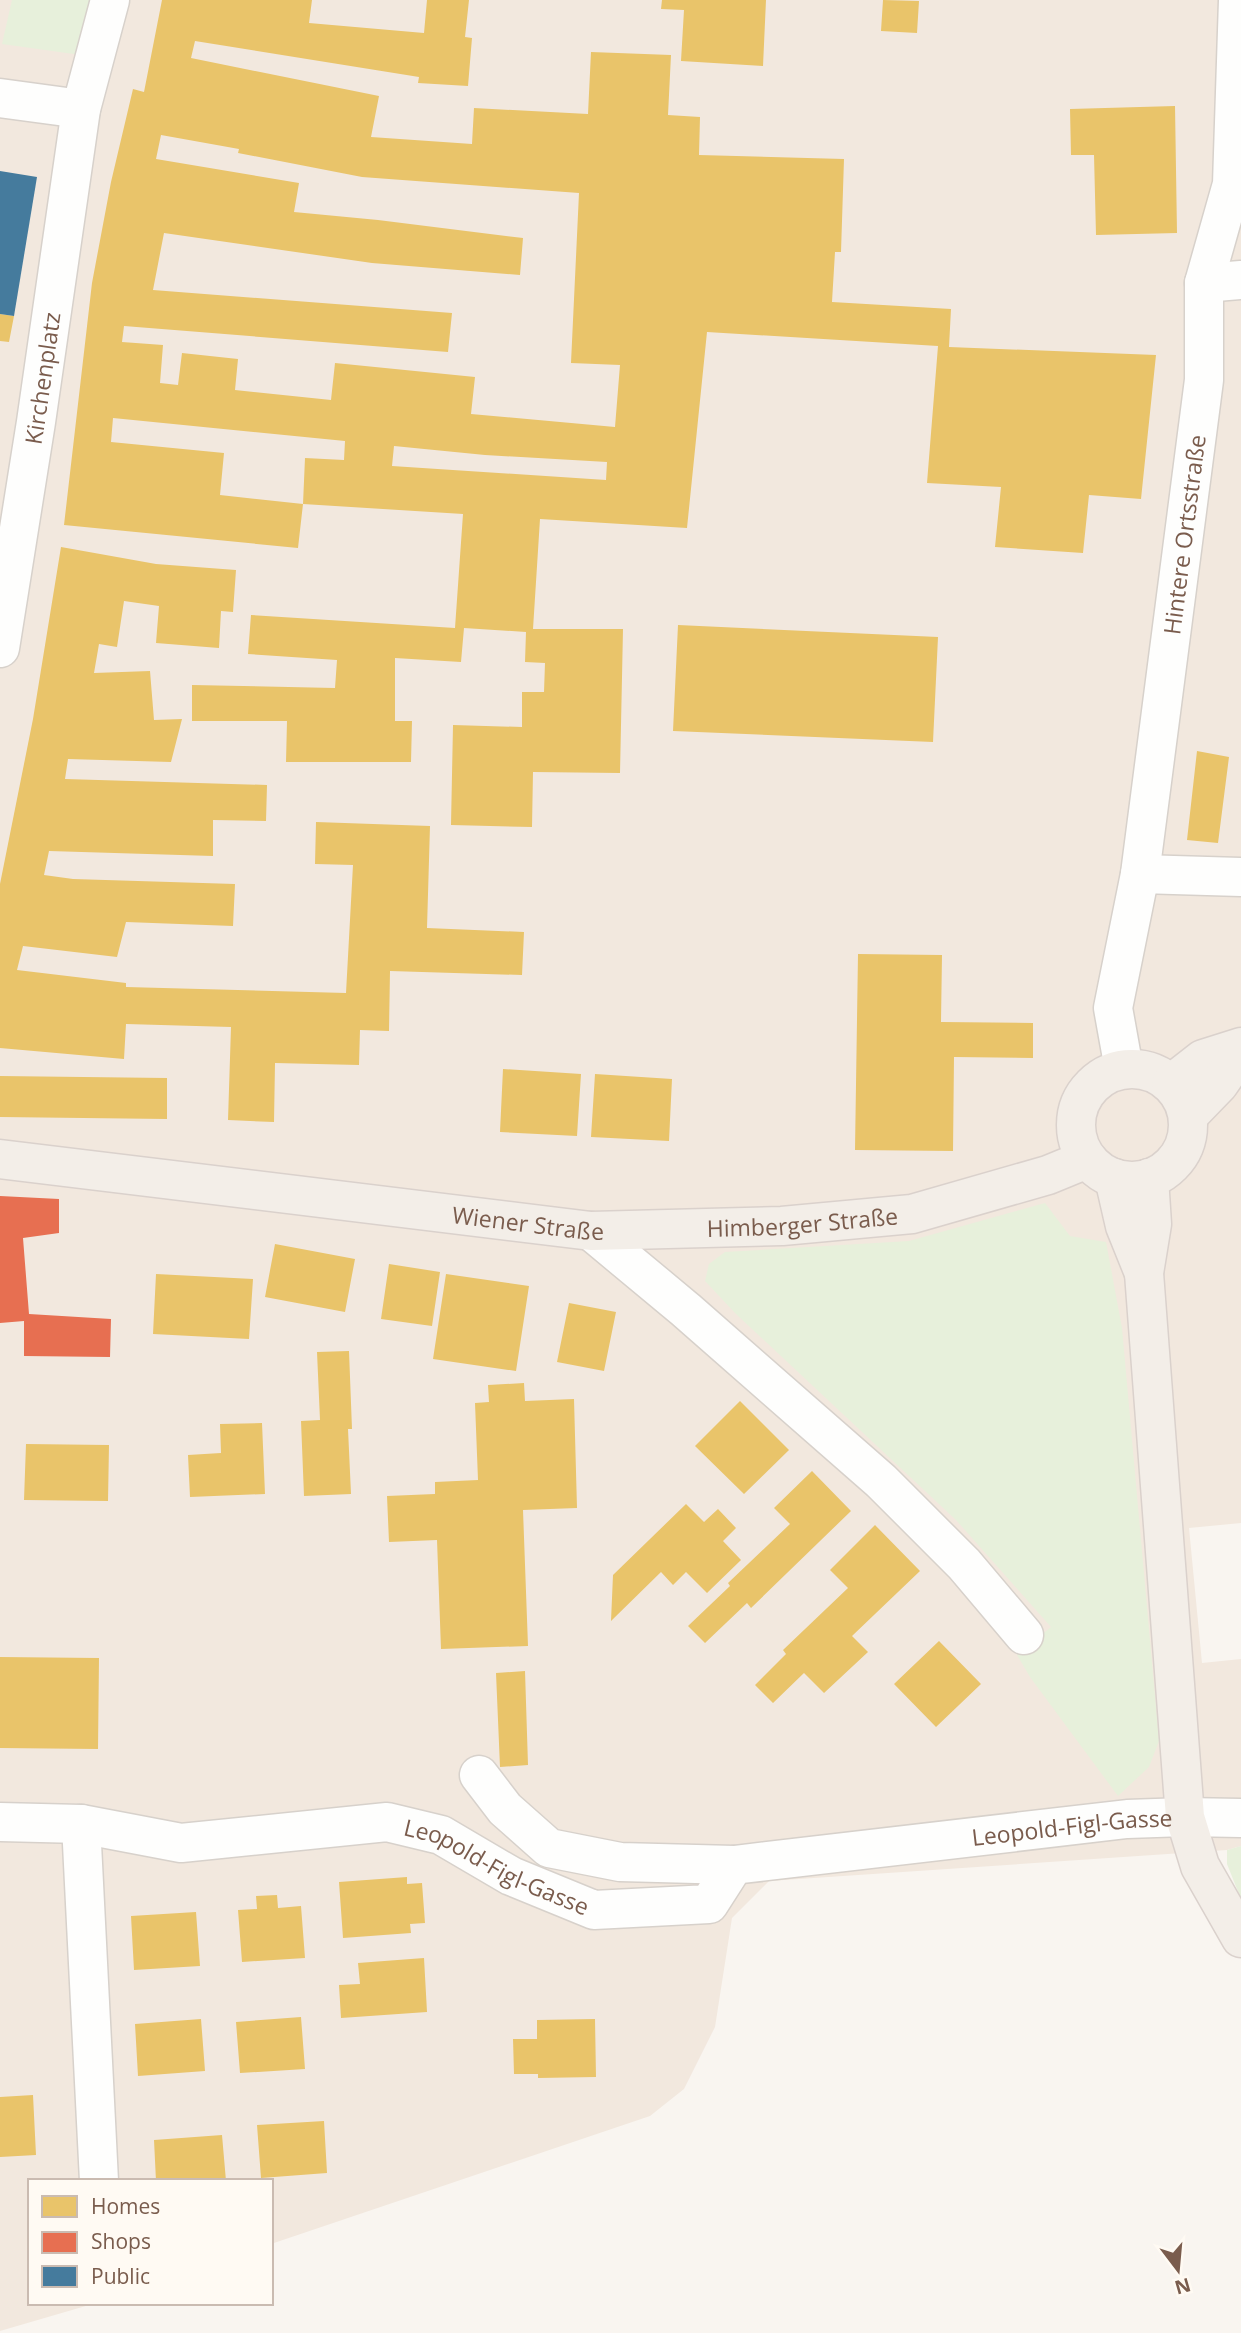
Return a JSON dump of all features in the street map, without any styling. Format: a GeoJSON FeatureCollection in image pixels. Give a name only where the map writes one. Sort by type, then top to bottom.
{"type":"FeatureCollection","features":[{"type":"Feature","properties":{"kind":"main road"},"geometry":{"type":"LineString","coordinates":[[1241,1049],[1219,1084],[1180,1100],[1154,1073],[1124,1069],[1111,1072],[1090,1088],[1078,1111],[1107,1160],[1152,1224],[1144,1273],[1185,1817],[1200,1866],[1241,1938]]}},
{"type":"Feature","properties":{"kind":"main road","name":"Himberger Straße"},"geometry":{"type":"LineString","coordinates":[[591,1231],[782,1226],[912,1214],[1107,1160],[1161,1173],[1180,1154],[1188,1129],[1180,1100]]}},
{"type":"Feature","properties":{"kind":"main road","name":"Wiener Straße"},"geometry":{"type":"LineString","coordinates":[[0,1158],[591,1231]]}},
{"type":"Feature","properties":{"kind":"street","name":"Kirchenplatz"},"geometry":{"type":"LineString","coordinates":[[0,648],[81,109],[110,0]]}},
{"type":"Feature","properties":{"kind":"street","name":"Hintere Ortsstraße"},"geometry":{"type":"LineString","coordinates":[[1124,1069],[1113,1008],[1140,874],[1204,380],[1222,282],[1232,184],[1238,0]]}},
{"type":"Feature","properties":{"kind":"street"},"geometry":{"type":"LineString","coordinates":[[0,98],[81,109]]}},
{"type":"Feature","properties":{"kind":"street"},"geometry":{"type":"LineString","coordinates":[[1140,874],[1241,877]]}},
{"type":"Feature","properties":{"kind":"street","name":"Wiener Straße"},"geometry":{"type":"LineString","coordinates":[[591,1231],[686,1310],[881,1481],[964,1564],[1024,1635]]}},
{"type":"Feature","properties":{"kind":"street"},"geometry":{"type":"LineString","coordinates":[[479,1775],[505,1809],[549,1848],[620,1862],[734,1865]]}},
{"type":"Feature","properties":{"kind":"street","name":"Leopold-Figl-Gasse"},"geometry":{"type":"LineString","coordinates":[[0,1822],[80,1824],[181,1843],[387,1822],[440,1835],[511,1875],[594,1910],[709,1904],[734,1865],[1127,1819],[1241,1818]]}},
{"type":"Feature","properties":{"kind":"street"},"geometry":{"type":"LineString","coordinates":[[80,1824],[99,2179]]}},
{"type":"Feature","properties":{"kind":"shaded area"},"geometry":{"type":"Polygon","coordinates":[[[0,0],[1241,0],[1241,1523],[1189,1528],[1202,1663],[1241,1659],[1241,1846],[1227,1850],[769,1881],[732,1918],[715,2027],[684,2089],[650,2116],[273,2243],[273,2179],[28,2179],[28,2305],[89,2305],[0,2331],[0,0]]]}},
{"type":"Feature","properties":{"kind":"green space"},"geometry":{"type":"Polygon","coordinates":[[[12,0],[94,0],[81,55],[2,44],[12,0]]]}},
{"type":"Feature","properties":{"kind":"green space"},"geometry":{"type":"Polygon","coordinates":[[[1045,1203],[1070,1236],[1106,1242],[1122,1328],[1159,1741],[1149,1767],[1118,1796],[1030,1677],[1017,1655],[1051,1627],[956,1520],[736,1314],[705,1281],[709,1264],[725,1252],[909,1241],[1045,1203]]]}},
{"type":"Feature","properties":{"kind":"green space"},"geometry":{"type":"Polygon","coordinates":[[[1241,1846],[1241,1899],[1227,1864],[1227,1850],[1241,1846]]]}},
{"type":"Feature","properties":{"kind":"building: Homes"},"geometry":{"type":"Polygon","coordinates":[[[162,0],[312,0],[309,23],[424,33],[427,0],[469,0],[465,37],[472,38],[468,86],[418,83],[419,77],[195,41],[191,58],[379,96],[371,137],[472,144],[474,108],[588,114],[591,52],[671,55],[668,115],[700,117],[699,155],[844,159],[841,252],[835,252],[832,302],[951,309],[949,347],[1156,355],[1141,499],[1089,495],[1083,553],[995,547],[1001,487],[927,483],[938,346],[707,332],[687,528],[540,519],[533,629],[623,629],[620,773],[533,772],[532,827],[451,825],[453,725],[522,727],[522,692],[544,692],[545,663],[525,662],[526,632],[464,628],[461,662],[395,658],[395,721],[412,721],[411,762],[286,762],[287,721],[192,721],[192,685],[335,688],[337,660],[248,654],[251,615],[455,628],[463,514],[303,504],[298,548],[64,525],[92,283],[111,182],[133,89],[144,92],[162,0]],[[161,135],[156,159],[299,183],[294,212],[523,238],[520,275],[372,263],[164,233],[153,290],[452,313],[448,352],[124,326],[122,342],[163,345],[160,383],[178,385],[182,353],[238,359],[235,390],[331,400],[335,363],[475,377],[471,414],[615,427],[620,365],[571,363],[579,193],[362,177],[238,153],[239,149],[161,135]],[[113,418],[111,442],[224,453],[220,495],[303,504],[305,458],[344,460],[345,441],[113,418]],[[394,446],[392,466],[606,480],[607,462],[485,455],[394,446]]]}},
{"type":"Feature","properties":{"kind":"building: Homes"},"geometry":{"type":"Polygon","coordinates":[[[662,0],[766,0],[763,66],[681,61],[684,10],[661,9],[662,0]]]}},
{"type":"Feature","properties":{"kind":"building: Homes"},"geometry":{"type":"Polygon","coordinates":[[[883,0],[919,1],[917,33],[881,31],[883,0]]]}},
{"type":"Feature","properties":{"kind":"building: Homes"},"geometry":{"type":"Polygon","coordinates":[[[1175,106],[1177,233],[1096,235],[1094,155],[1071,155],[1070,109],[1175,106]]]}},
{"type":"Feature","properties":{"kind":"building: Homes"},"geometry":{"type":"Polygon","coordinates":[[[0,314],[14,316],[9,342],[0,341],[0,314]]]}},
{"type":"Feature","properties":{"kind":"building: Homes"},"geometry":{"type":"Polygon","coordinates":[[[61,547],[156,564],[236,570],[233,612],[221,611],[219,648],[156,643],[159,606],[124,601],[117,647],[99,644],[94,673],[150,671],[154,720],[182,719],[171,762],[68,759],[65,779],[267,785],[266,821],[213,820],[213,856],[49,851],[44,875],[73,879],[235,884],[233,926],[126,922],[117,957],[23,946],[17,970],[126,983],[126,987],[346,993],[353,865],[315,864],[316,822],[430,826],[427,928],[524,932],[522,975],[390,971],[389,1031],[360,1030],[359,1065],[275,1063],[274,1122],[228,1120],[231,1027],[126,1024],[124,1059],[0,1048],[0,884],[33,719],[61,547]]]}},
{"type":"Feature","properties":{"kind":"building: Homes"},"geometry":{"type":"Polygon","coordinates":[[[678,625],[938,637],[933,742],[673,731],[678,625]]]}},
{"type":"Feature","properties":{"kind":"building: Homes"},"geometry":{"type":"Polygon","coordinates":[[[1197,751],[1229,757],[1218,843],[1187,840],[1197,751]]]}},
{"type":"Feature","properties":{"kind":"building: Homes"},"geometry":{"type":"Polygon","coordinates":[[[858,954],[942,955],[941,1022],[1033,1023],[1033,1058],[954,1057],[953,1151],[855,1150],[858,954]]]}},
{"type":"Feature","properties":{"kind":"building: Homes"},"geometry":{"type":"Polygon","coordinates":[[[503,1069],[581,1074],[577,1136],[500,1132],[503,1069]]]}},
{"type":"Feature","properties":{"kind":"building: Homes"},"geometry":{"type":"Polygon","coordinates":[[[595,1074],[672,1079],[669,1141],[591,1137],[595,1074]]]}},
{"type":"Feature","properties":{"kind":"building: Homes"},"geometry":{"type":"Polygon","coordinates":[[[0,1076],[167,1078],[167,1119],[0,1117],[0,1076]]]}},
{"type":"Feature","properties":{"kind":"building: Homes"},"geometry":{"type":"Polygon","coordinates":[[[275,1244],[355,1259],[345,1312],[265,1297],[275,1244]]]}},
{"type":"Feature","properties":{"kind":"building: Homes"},"geometry":{"type":"Polygon","coordinates":[[[389,1264],[440,1272],[432,1326],[381,1319],[389,1264]]]}},
{"type":"Feature","properties":{"kind":"building: Homes"},"geometry":{"type":"Polygon","coordinates":[[[156,1274],[253,1279],[249,1339],[153,1334],[156,1274]]]}},
{"type":"Feature","properties":{"kind":"building: Homes"},"geometry":{"type":"Polygon","coordinates":[[[446,1274],[529,1286],[516,1371],[433,1359],[446,1274]]]}},
{"type":"Feature","properties":{"kind":"building: Homes"},"geometry":{"type":"Polygon","coordinates":[[[569,1303],[616,1312],[604,1371],[557,1362],[569,1303]]]}},
{"type":"Feature","properties":{"kind":"building: Homes"},"geometry":{"type":"Polygon","coordinates":[[[349,1351],[351,1494],[304,1496],[301,1421],[320,1420],[317,1352],[349,1351]]]}},
{"type":"Feature","properties":{"kind":"building: Homes"},"geometry":{"type":"Polygon","coordinates":[[[524,1383],[525,1401],[574,1399],[577,1508],[523,1510],[528,1646],[441,1649],[437,1540],[389,1542],[387,1496],[435,1494],[435,1482],[478,1480],[475,1403],[489,1402],[488,1385],[524,1383]]]}},
{"type":"Feature","properties":{"kind":"building: Homes"},"geometry":{"type":"Polygon","coordinates":[[[740,1401],[789,1450],[744,1494],[695,1446],[740,1401]]]}},
{"type":"Feature","properties":{"kind":"building: Homes"},"geometry":{"type":"Polygon","coordinates":[[[262,1423],[265,1494],[190,1497],[188,1455],[221,1453],[220,1424],[262,1423]]]}},
{"type":"Feature","properties":{"kind":"building: Homes"},"geometry":{"type":"Polygon","coordinates":[[[26,1444],[109,1445],[108,1501],[24,1500],[26,1444]]]}},
{"type":"Feature","properties":{"kind":"building: Homes"},"geometry":{"type":"Polygon","coordinates":[[[812,1471],[851,1511],[751,1608],[747,1603],[705,1643],[688,1626],[730,1586],[728,1583],[790,1524],[774,1508],[812,1471]]]}},
{"type":"Feature","properties":{"kind":"building: Homes"},"geometry":{"type":"Polygon","coordinates":[[[686,1504],[704,1522],[718,1509],[736,1528],[723,1541],[741,1560],[707,1593],[686,1572],[673,1585],[661,1572],[611,1621],[613,1575],[686,1504]]]}},
{"type":"Feature","properties":{"kind":"building: Homes"},"geometry":{"type":"Polygon","coordinates":[[[875,1525],[920,1571],[852,1636],[868,1652],[824,1693],[804,1673],[773,1703],[755,1685],[786,1654],[783,1650],[848,1588],[830,1570],[875,1525]]]}},
{"type":"Feature","properties":{"kind":"building: Homes"},"geometry":{"type":"Polygon","coordinates":[[[939,1641],[981,1684],[936,1727],[894,1684],[939,1641]]]}},
{"type":"Feature","properties":{"kind":"building: Homes"},"geometry":{"type":"Polygon","coordinates":[[[0,1657],[99,1658],[98,1749],[0,1748],[0,1657]]]}},
{"type":"Feature","properties":{"kind":"building: Homes"},"geometry":{"type":"Polygon","coordinates":[[[525,1671],[528,1765],[500,1767],[496,1673],[525,1671]]]}},
{"type":"Feature","properties":{"kind":"building: Homes"},"geometry":{"type":"Polygon","coordinates":[[[407,1877],[407,1884],[422,1883],[425,1923],[410,1924],[411,1933],[343,1938],[339,1882],[407,1877]]]}},
{"type":"Feature","properties":{"kind":"building: Homes"},"geometry":{"type":"Polygon","coordinates":[[[277,1895],[278,1908],[301,1906],[305,1958],[242,1962],[238,1910],[257,1909],[256,1896],[277,1895]]]}},
{"type":"Feature","properties":{"kind":"building: Homes"},"geometry":{"type":"Polygon","coordinates":[[[196,1912],[200,1966],[134,1970],[131,1916],[196,1912]]]}},
{"type":"Feature","properties":{"kind":"building: Homes"},"geometry":{"type":"Polygon","coordinates":[[[424,1958],[427,2012],[341,2018],[339,1985],[360,1984],[358,1963],[424,1958]]]}},
{"type":"Feature","properties":{"kind":"building: Homes"},"geometry":{"type":"Polygon","coordinates":[[[301,2017],[305,2069],[240,2073],[236,2022],[301,2017]]]}},
{"type":"Feature","properties":{"kind":"building: Homes"},"geometry":{"type":"Polygon","coordinates":[[[201,2019],[205,2071],[138,2076],[135,2024],[201,2019]]]}},
{"type":"Feature","properties":{"kind":"building: Homes"},"geometry":{"type":"Polygon","coordinates":[[[595,2019],[596,2077],[538,2078],[538,2074],[514,2074],[513,2039],[537,2039],[537,2020],[595,2019]]]}},
{"type":"Feature","properties":{"kind":"building: Homes"},"geometry":{"type":"Polygon","coordinates":[[[33,2095],[36,2155],[0,2157],[0,2097],[33,2095]]]}},
{"type":"Feature","properties":{"kind":"building: Homes"},"geometry":{"type":"Polygon","coordinates":[[[324,2121],[327,2173],[261,2178],[257,2125],[324,2121]]]}},
{"type":"Feature","properties":{"kind":"building: Homes"},"geometry":{"type":"Polygon","coordinates":[[[222,2135],[226,2179],[156,2179],[154,2140],[222,2135]]]}},
{"type":"Feature","properties":{"kind":"building: Shops"},"geometry":{"type":"Polygon","coordinates":[[[0,1196],[59,1199],[59,1233],[23,1238],[29,1314],[111,1319],[110,1357],[24,1356],[24,1321],[0,1323],[0,1196]]]}},
{"type":"Feature","properties":{"kind":"building: Public"},"geometry":{"type":"Polygon","coordinates":[[[0,171],[37,177],[14,316],[0,314],[0,171]]]}}]}
